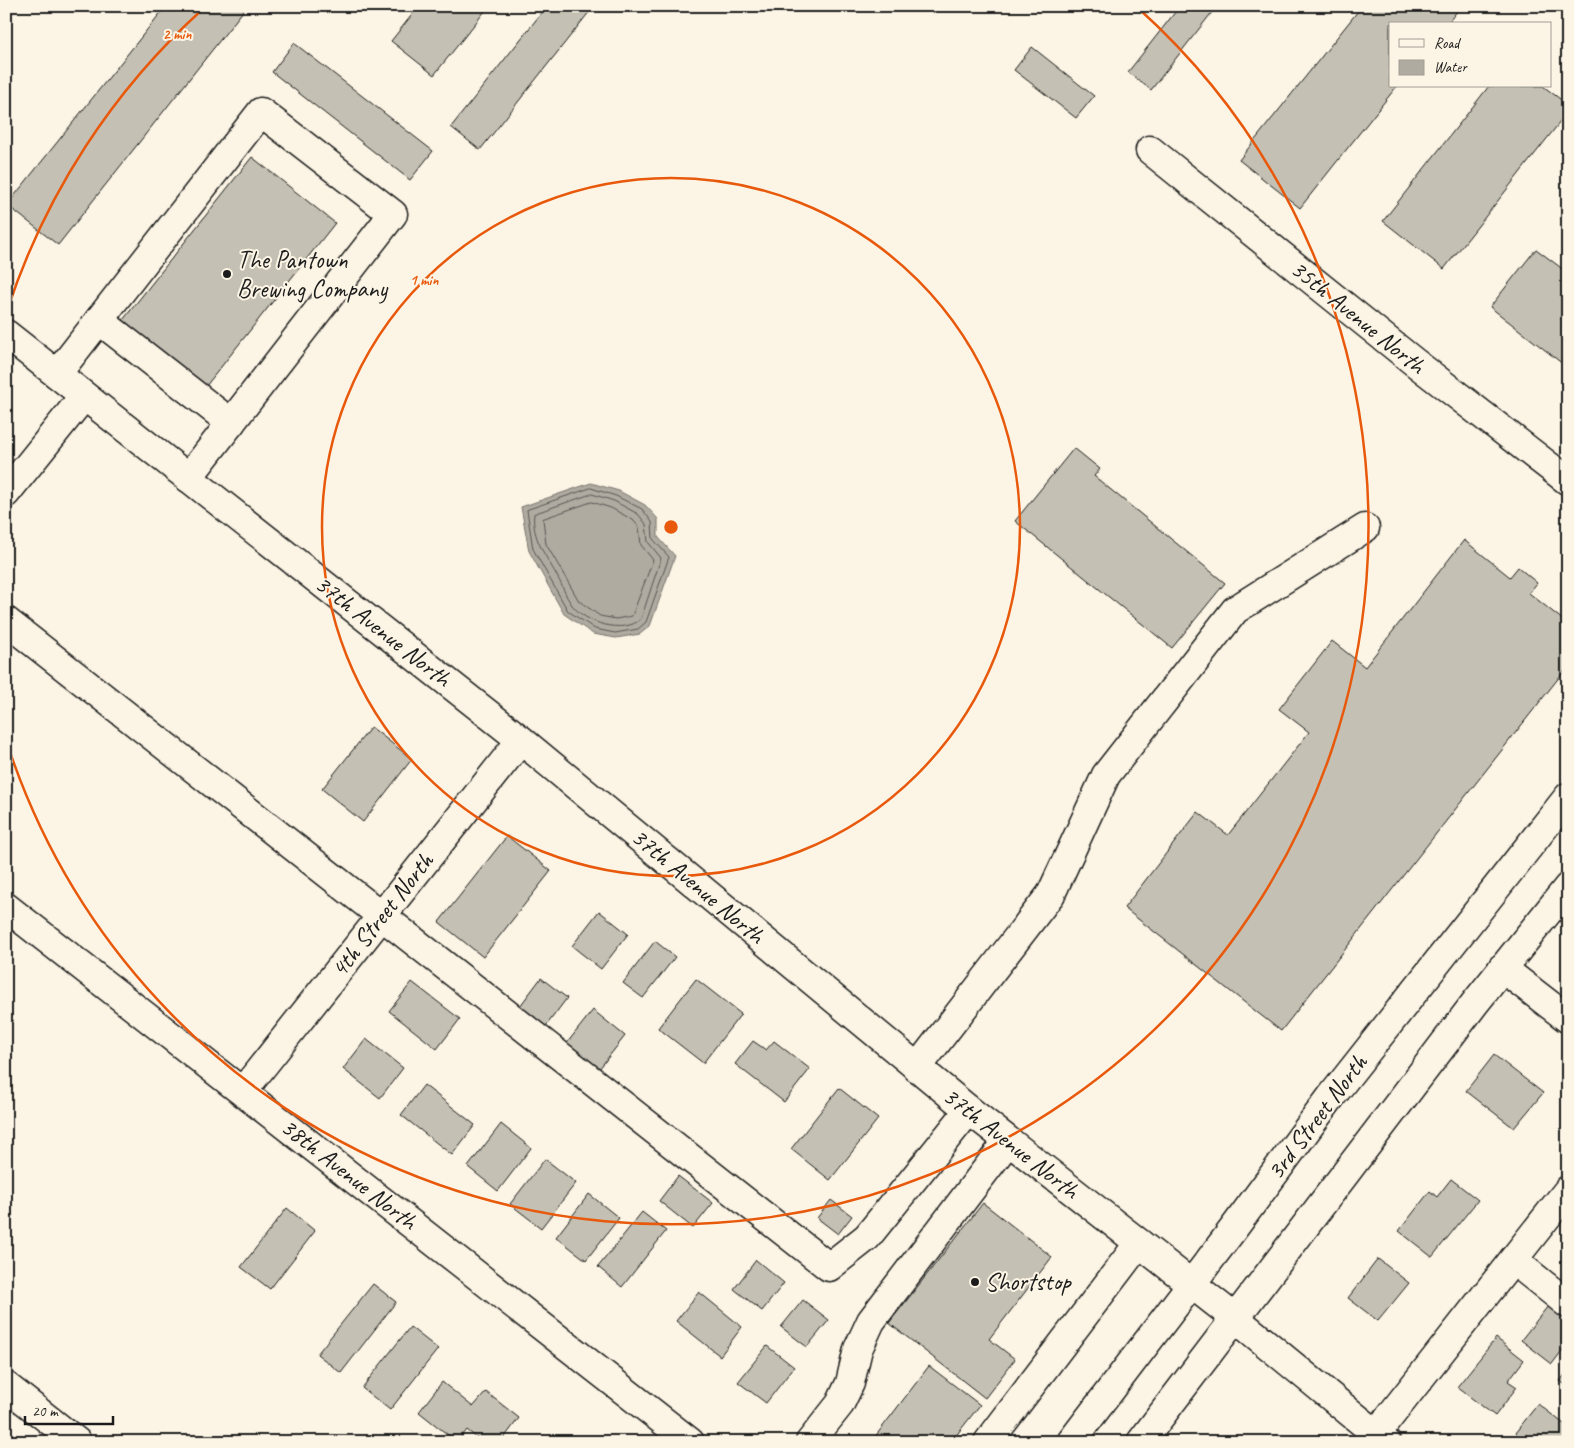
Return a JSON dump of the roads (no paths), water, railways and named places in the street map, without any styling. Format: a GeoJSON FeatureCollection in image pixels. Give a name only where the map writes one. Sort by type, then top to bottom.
{"type":"FeatureCollection","features":[{"type":"Feature","properties":{"kind":"main road"},"geometry":{"type":"LineString","coordinates":[[57,374],[262,112],[393,214],[188,478]]}},
{"type":"Feature","properties":{"kind":"main road","name":"35th Avenue North"},"geometry":{"type":"LineString","coordinates":[[1150,150],[1413,361],[1568,481]]}},
{"type":"Feature","properties":{"kind":"main road"},"geometry":{"type":"LineString","coordinates":[[99,320],[231,423]]}},
{"type":"Feature","properties":{"kind":"main road","name":"37th Avenue North"},"geometry":{"type":"LineString","coordinates":[[6,334],[521,740],[968,1110],[1235,1318],[1381,1438]]}},
{"type":"Feature","properties":{"kind":"main road"},"geometry":{"type":"LineString","coordinates":[[6,493],[84,396]]}},
{"type":"Feature","properties":{"kind":"main road"},"geometry":{"type":"LineString","coordinates":[[917,1068],[1051,894],[1106,775],[1235,610],[1365,528]]}},
{"type":"Feature","properties":{"kind":"main road"},"geometry":{"type":"LineString","coordinates":[[6,622],[829,1267],[867,1237],[968,1110]]}},
{"type":"Feature","properties":{"kind":"main road","name":"4th Street North"},"geometry":{"type":"LineString","coordinates":[[243,1091],[521,740]]}},
{"type":"Feature","properties":{"kind":"main road","name":"3rd Street North"},"geometry":{"type":"LineString","coordinates":[[1071,1442],[1190,1283],[1234,1228],[1331,1096],[1568,796]]}},
{"type":"Feature","properties":{"kind":"main road"},"geometry":{"type":"LineString","coordinates":[[1141,1442],[1502,968],[1568,887]]}},
{"type":"Feature","properties":{"kind":"main road","name":"38th Avenue North"},"geometry":{"type":"LineString","coordinates":[[6,907],[690,1442]]}},
{"type":"Feature","properties":{"kind":"main road"},"geometry":{"type":"LineString","coordinates":[[1502,968],[1568,1019]]}},
{"type":"Feature","properties":{"kind":"main road"},"geometry":{"type":"LineString","coordinates":[[810,1442],[840,1404],[850,1382],[858,1349],[871,1321],[1008,1141]]}},
{"type":"Feature","properties":{"kind":"main road"},"geometry":{"type":"LineString","coordinates":[[1381,1438],[1512,1260],[1568,1190]]}},
{"type":"Feature","properties":{"kind":"main road"},"geometry":{"type":"LineString","coordinates":[[988,1442],[1139,1243]]}},
{"type":"Feature","properties":{"kind":"main road"},"geometry":{"type":"LineString","coordinates":[[1512,1260],[1568,1304]]}},
{"type":"Feature","properties":{"kind":"main road"},"geometry":{"type":"LineString","coordinates":[[6,1386],[77,1442]]}},
{"type":"Feature","properties":{"kind":"water"},"geometry":{"type":"Polygon","coordinates":[[[591,483],[619,491],[645,505],[658,519],[658,537],[675,556],[650,626],[640,634],[616,638],[593,634],[564,614],[529,551],[521,507],[591,483]]]}},
{"type":"Feature","properties":{"kind":"railway"},"geometry":{"type":"LineString","coordinates":[[6,15],[13,6]]}},
{"type":"Feature","properties":{"kind":"place","name":"The Pantown Brewing Company"},"geometry":{"type":"Point","coordinates":[227,274]}},
{"type":"Feature","properties":{"kind":"place","name":"Shortstop"},"geometry":{"type":"Point","coordinates":[975,1282]}}]}
